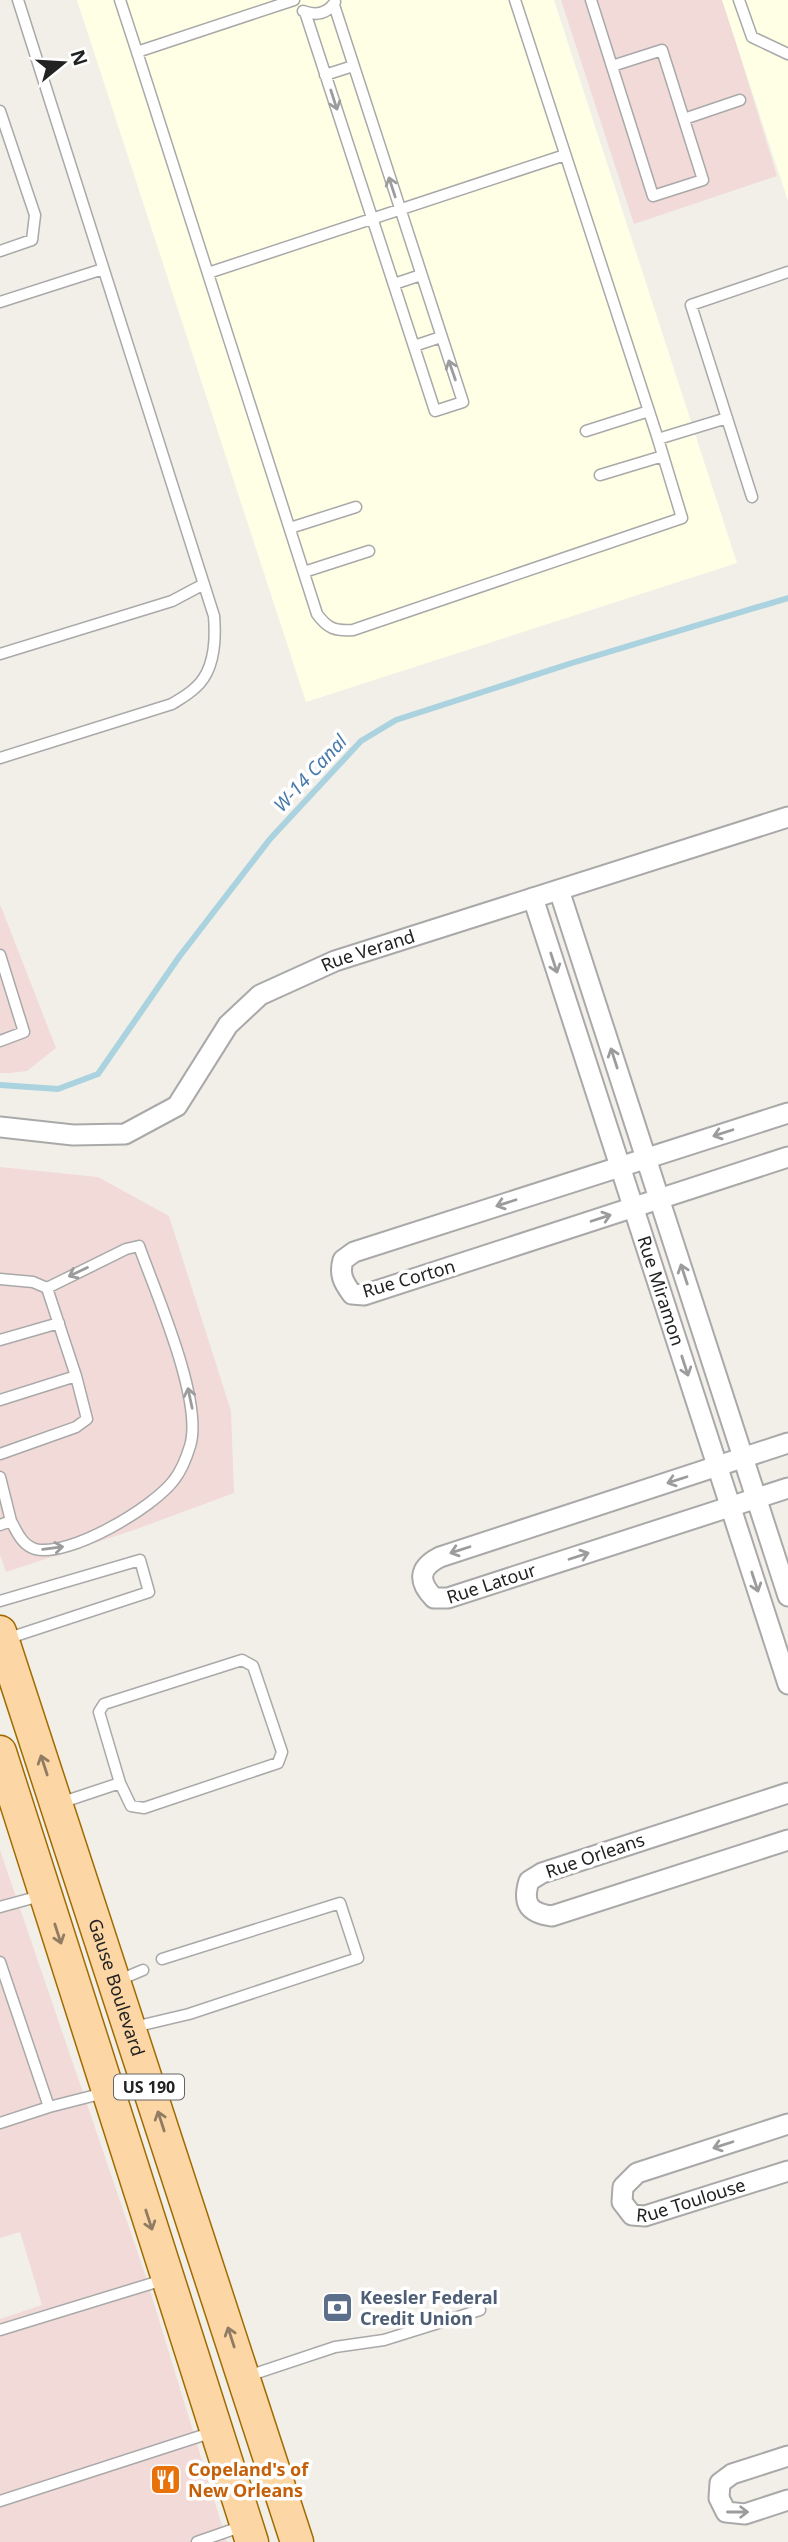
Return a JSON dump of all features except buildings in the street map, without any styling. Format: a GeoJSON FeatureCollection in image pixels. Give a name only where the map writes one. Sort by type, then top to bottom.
{"type":"FeatureCollection","features":[{"type":"Feature","properties":{"kind":"main road","name":"Gause Boulevard"},"geometry":{"type":"LineString","coordinates":[[1,1636],[84,1886],[129,1976],[130,2028],[298,2542]]}},
{"type":"Feature","properties":{"kind":"main road","name":"US 190"},"geometry":{"type":"LineString","coordinates":[[0,1752],[250,2533]]}},
{"type":"Feature","properties":{"kind":"main road"},"geometry":{"type":"LineString","coordinates":[[45,1894],[84,1886]]}},
{"type":"Feature","properties":{"kind":"main road"},"geometry":{"type":"LineString","coordinates":[[217,2431],[257,2418]]}},
{"type":"Feature","properties":{"kind":"street","name":"Rue Verand"},"geometry":{"type":"LineString","coordinates":[[0,1127],[74,1135],[125,1134],[177,1106],[228,1025],[260,995],[335,961],[788,817]]}},
{"type":"Feature","properties":{"kind":"street","name":"Rue Miramon"},"geometry":{"type":"LineString","coordinates":[[559,890],[788,1596]]}},
{"type":"Feature","properties":{"kind":"street","name":"Rue Miramon"},"geometry":{"type":"LineString","coordinates":[[533,898],[788,1684]]}},
{"type":"Feature","properties":{"kind":"street","name":"Rue Corton"},"geometry":{"type":"LineString","coordinates":[[788,1112],[355,1252],[343,1259],[340,1270],[344,1283],[352,1294],[364,1295],[788,1157]]}},
{"type":"Feature","properties":{"kind":"street","name":"Rue Latour"},"geometry":{"type":"LineString","coordinates":[[788,1443],[440,1557],[429,1562],[422,1573],[424,1588],[434,1598],[448,1598],[788,1488]]}},
{"type":"Feature","properties":{"kind":"street","name":"Rue Orleans"},"geometry":{"type":"LineString","coordinates":[[788,1793],[542,1873],[529,1881],[526,1892],[529,1907],[537,1914],[552,1916],[788,1840]]}},
{"type":"Feature","properties":{"kind":"street","name":"Rue Toulouse"},"geometry":{"type":"LineString","coordinates":[[788,2124],[636,2174],[623,2186],[622,2202],[632,2215],[645,2216],[788,2171]]}},
{"type":"Feature","properties":{"kind":"street"},"geometry":{"type":"LineString","coordinates":[[788,2456],[732,2474],[720,2483],[719,2498],[726,2512],[746,2514],[788,2500]]}},
{"type":"Feature","properties":{"kind":"lane"},"geometry":{"type":"LineString","coordinates":[[0,758],[172,704],[197,687],[210,664],[216,641],[214,616],[18,0]]}},
{"type":"Feature","properties":{"kind":"lane"},"geometry":{"type":"LineString","coordinates":[[120,0],[317,614],[326,626],[337,631],[353,630],[682,518],[515,0]]}},
{"type":"Feature","properties":{"kind":"lane"},"geometry":{"type":"LineString","coordinates":[[137,52],[293,0],[305,12],[435,411],[463,402],[335,3],[320,14],[305,12]]}},
{"type":"Feature","properties":{"kind":"lane"},"geometry":{"type":"LineString","coordinates":[[591,0],[653,196],[703,180],[662,50],[612,66]]}},
{"type":"Feature","properties":{"kind":"lane"},"geometry":{"type":"LineString","coordinates":[[739,0],[752,37],[788,54]]}},
{"type":"Feature","properties":{"kind":"lane"},"geometry":{"type":"LineString","coordinates":[[326,75],[354,66]]}},
{"type":"Feature","properties":{"kind":"lane"},"geometry":{"type":"LineString","coordinates":[[684,119],[740,100]]}},
{"type":"Feature","properties":{"kind":"lane"},"geometry":{"type":"LineString","coordinates":[[0,111],[35,215],[32,240],[0,251]]}},
{"type":"Feature","properties":{"kind":"lane"},"geometry":{"type":"LineString","coordinates":[[208,273],[565,155]]}},
{"type":"Feature","properties":{"kind":"lane"},"geometry":{"type":"LineString","coordinates":[[1,300],[103,268]]}},
{"type":"Feature","properties":{"kind":"lane"},"geometry":{"type":"LineString","coordinates":[[752,497],[691,305],[788,272]]}},
{"type":"Feature","properties":{"kind":"lane"},"geometry":{"type":"LineString","coordinates":[[394,284],[421,275]]}},
{"type":"Feature","properties":{"kind":"lane"},"geometry":{"type":"LineString","coordinates":[[414,346],[441,337]]}},
{"type":"Feature","properties":{"kind":"lane"},"geometry":{"type":"LineString","coordinates":[[586,431],[649,411]]}},
{"type":"Feature","properties":{"kind":"lane"},"geometry":{"type":"LineString","coordinates":[[658,439],[727,418]]}},
{"type":"Feature","properties":{"kind":"lane"},"geometry":{"type":"LineString","coordinates":[[600,475],[663,456]]}},
{"type":"Feature","properties":{"kind":"lane"},"geometry":{"type":"LineString","coordinates":[[290,528],[356,507]]}},
{"type":"Feature","properties":{"kind":"lane"},"geometry":{"type":"LineString","coordinates":[[304,572],[369,551]]}},
{"type":"Feature","properties":{"kind":"lane"},"geometry":{"type":"LineString","coordinates":[[0,654],[172,601],[204,584]]}},
{"type":"Feature","properties":{"kind":"lane"},"geometry":{"type":"LineString","coordinates":[[0,955],[24,1032],[0,1041]]}},
{"type":"Feature","properties":{"kind":"lane"},"geometry":{"type":"LineString","coordinates":[[0,1477],[11,1521],[21,1539],[33,1549],[52,1550],[96,1535],[149,1505],[174,1479],[191,1444],[192,1404],[179,1358],[139,1245],[47,1288]]}},
{"type":"Feature","properties":{"kind":"lane"},"geometry":{"type":"LineString","coordinates":[[0,1279],[33,1282],[47,1288],[87,1419],[76,1427],[0,1454]]}},
{"type":"Feature","properties":{"kind":"lane"},"geometry":{"type":"LineString","coordinates":[[0,1340],[59,1323]]}},
{"type":"Feature","properties":{"kind":"lane"},"geometry":{"type":"LineString","coordinates":[[0,1400],[76,1376]]}},
{"type":"Feature","properties":{"kind":"lane"},"geometry":{"type":"LineString","coordinates":[[0,1525],[11,1521]]}},
{"type":"Feature","properties":{"kind":"lane"},"geometry":{"type":"LineString","coordinates":[[0,1601],[140,1560],[149,1592],[1,1636]]}},
{"type":"Feature","properties":{"kind":"lane"},"geometry":{"type":"LineString","coordinates":[[242,1660],[253,1666],[282,1752],[278,1763],[144,1808],[131,1806],[120,1783],[99,1712],[104,1704],[242,1660]]}},
{"type":"Feature","properties":{"kind":"lane"},"geometry":{"type":"LineString","coordinates":[[57,1804],[120,1783]]}},
{"type":"Feature","properties":{"kind":"lane"},"geometry":{"type":"LineString","coordinates":[[0,1907],[45,1894]]}},
{"type":"Feature","properties":{"kind":"lane"},"geometry":{"type":"LineString","coordinates":[[130,2028],[189,2014],[358,1958],[340,1903],[162,1959]]}},
{"type":"Feature","properties":{"kind":"lane"},"geometry":{"type":"LineString","coordinates":[[0,1962],[49,2107]]}},
{"type":"Feature","properties":{"kind":"lane"},"geometry":{"type":"LineString","coordinates":[[0,2123],[108,2092]]}},
{"type":"Feature","properties":{"kind":"lane"},"geometry":{"type":"LineString","coordinates":[[0,2330],[168,2278]]}},
{"type":"Feature","properties":{"kind":"lane"},"geometry":{"type":"LineString","coordinates":[[244,2377],[335,2347],[384,2340],[480,2311]]}},
{"type":"Feature","properties":{"kind":"lane"},"geometry":{"type":"LineString","coordinates":[[0,2501],[217,2431]]}},
{"type":"Feature","properties":{"kind":"lane"},"geometry":{"type":"LineString","coordinates":[[197,2542],[250,2533]]}},
{"type":"Feature","properties":{"kind":"shaded area"},"geometry":{"type":"Polygon","coordinates":[[[77,0],[554,0],[737,563],[306,702],[77,0]]]}},
{"type":"Feature","properties":{"kind":"shaded area"},"geometry":{"type":"Polygon","coordinates":[[[561,0],[723,0],[777,176],[634,224],[561,0]]]}},
{"type":"Feature","properties":{"kind":"shaded area"},"geometry":{"type":"Polygon","coordinates":[[[722,0],[788,0],[788,201],[722,0]]]}},
{"type":"Feature","properties":{"kind":"shaded area"},"geometry":{"type":"Polygon","coordinates":[[[0,904],[56,1048],[27,1071],[10,1073],[0,1073],[0,904]]]}},
{"type":"Feature","properties":{"kind":"shaded area"},"geometry":{"type":"Polygon","coordinates":[[[0,1167],[98,1177],[169,1216],[231,1411],[234,1493],[134,1530],[6,1572],[0,1555],[0,1167]]]}},
{"type":"Feature","properties":{"kind":"shaded area"},"geometry":{"type":"Polygon","coordinates":[[[0,1850],[144,2271],[227,2542],[0,2542],[0,2319],[42,2305],[20,2232],[0,2238],[0,1850]]]}},
{"type":"Feature","properties":{"kind":"waterway","name":"W-14 Canal"},"geometry":{"type":"LineString","coordinates":[[0,1085],[58,1089],[98,1074],[179,957],[270,839],[361,741],[396,720],[572,663],[788,598]]}},
{"type":"Feature","properties":{"kind":"place","name":"Keesler Federal Credit Union"},"geometry":{"type":"Point","coordinates":[337,2308]}},
{"type":"Feature","properties":{"kind":"place","name":"Copeland's of New Orleans"},"geometry":{"type":"Point","coordinates":[165,2480]}}]}
